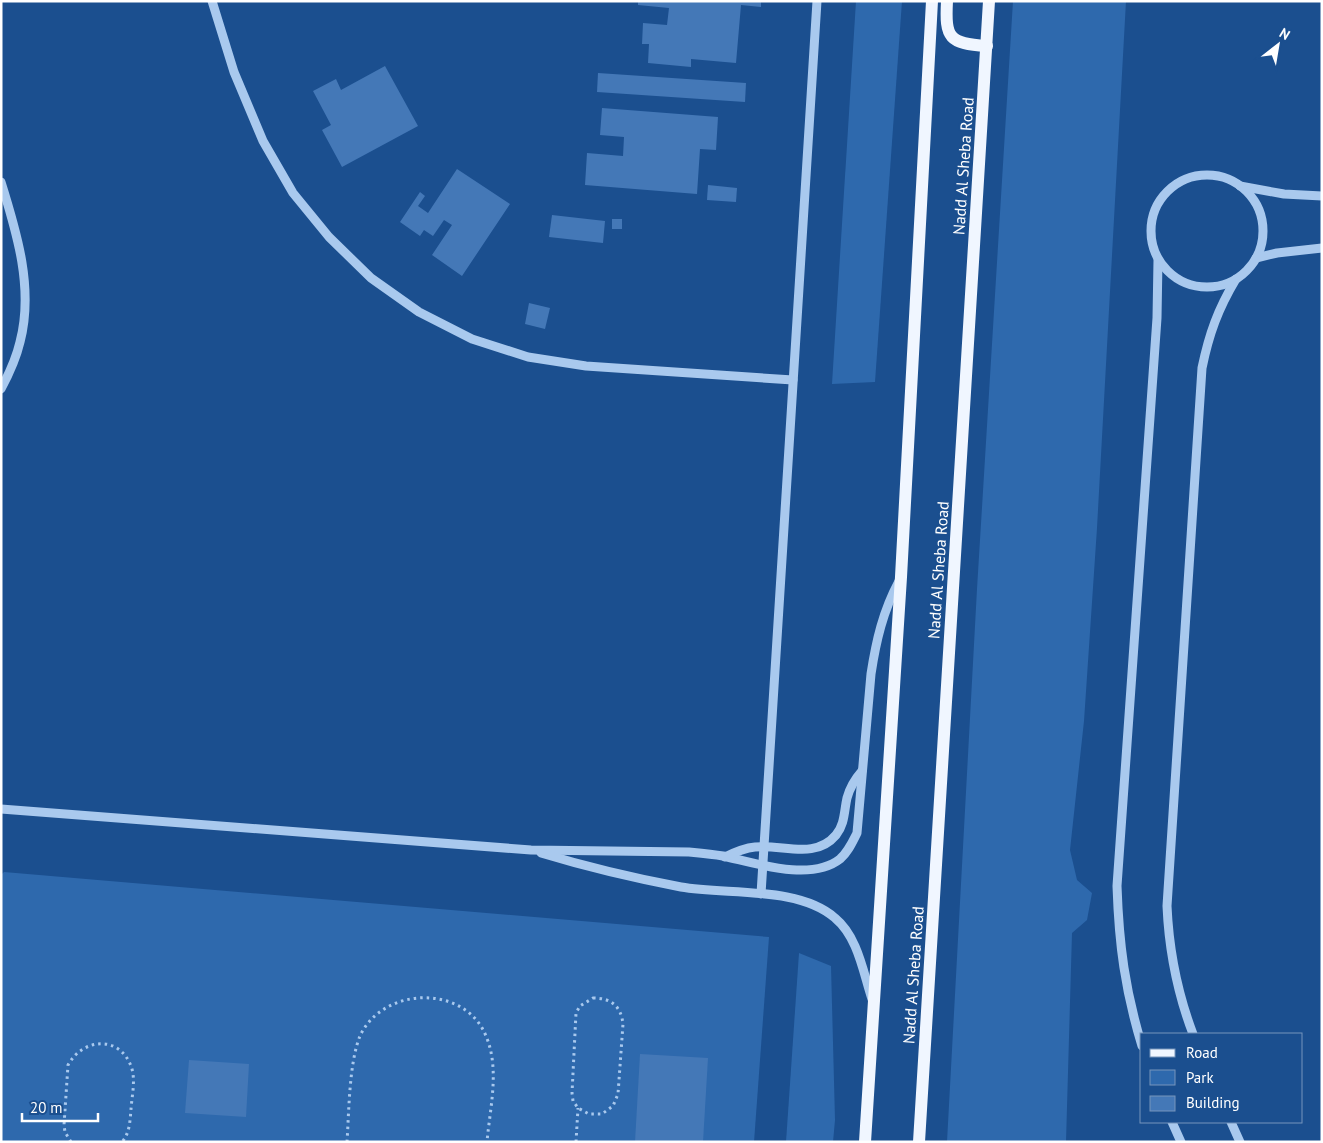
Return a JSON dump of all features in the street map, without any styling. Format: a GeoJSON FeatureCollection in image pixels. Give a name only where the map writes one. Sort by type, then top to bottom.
{"type":"FeatureCollection","features":[{"type":"Feature","properties":{"kind":"main road"},"geometry":{"type":"LineString","coordinates":[[865,1142],[901,576],[932,1]]}},
{"type":"Feature","properties":{"kind":"main road"},"geometry":{"type":"LineString","coordinates":[[946,1],[946,27],[954,39],[961,43],[986,46]]}},
{"type":"Feature","properties":{"kind":"main road","name":"Nadd Al Sheba Road"},"geometry":{"type":"LineString","coordinates":[[918,1142],[989,1]]}},
{"type":"Feature","properties":{"kind":"street"},"geometry":{"type":"LineString","coordinates":[[212,1],[234,72],[263,141],[294,193],[329,237],[371,278],[419,312],[472,338],[528,357],[586,366],[793,380]]}},
{"type":"Feature","properties":{"kind":"street"},"geometry":{"type":"LineString","coordinates":[[761,894],[817,1]]}},
{"type":"Feature","properties":{"kind":"street"},"geometry":{"type":"LineString","coordinates":[[1140,1039],[1123,971],[1118,929],[1117,886],[1157,318],[1158,260],[1152,244],[1150,227],[1154,210],[1163,196],[1175,184],[1191,177],[1208,175],[1225,178],[1240,186],[1254,200],[1262,219],[1262,239],[1256,258],[1236,279],[1214,321],[1202,368],[1167,906],[1169,939],[1174,970],[1193,1033]]}},
{"type":"Feature","properties":{"kind":"street"},"geometry":{"type":"LineString","coordinates":[[1,182],[17,239],[25,292],[25,317],[21,342],[1,389]]}},
{"type":"Feature","properties":{"kind":"street"},"geometry":{"type":"LineString","coordinates":[[1240,186],[1284,194],[1322,196]]}},
{"type":"Feature","properties":{"kind":"street"},"geometry":{"type":"LineString","coordinates":[[1256,258],[1292,250],[1322,248]]}},
{"type":"Feature","properties":{"kind":"street"},"geometry":{"type":"LineString","coordinates":[[1158,260],[1173,276],[1193,286],[1215,287],[1236,279]]}},
{"type":"Feature","properties":{"kind":"street"},"geometry":{"type":"LineString","coordinates":[[1,809],[531,850],[689,852],[726,857],[763,866],[800,870],[816,869],[831,865],[847,852],[857,833],[874,649],[886,608],[901,576]]}},
{"type":"Feature","properties":{"kind":"street"},"geometry":{"type":"LineString","coordinates":[[726,857],[746,848],[764,847],[808,850],[818,848],[827,843],[841,827],[850,788],[862,771]]}},
{"type":"Feature","properties":{"kind":"street"},"geometry":{"type":"LineString","coordinates":[[531,850],[628,877],[692,888],[790,897],[810,902],[824,909],[836,919],[854,944],[874,1006]]}},
{"type":"Feature","properties":{"kind":"street"},"geometry":{"type":"LineString","coordinates":[[1172,1123],[1181,1142]]}},
{"type":"Feature","properties":{"kind":"street"},"geometry":{"type":"LineString","coordinates":[[1231,1123],[1240,1142]]}},
{"type":"Feature","properties":{"kind":"path"},"geometry":{"type":"LineString","coordinates":[[347,1142],[354,1055],[361,1035],[374,1017],[391,1005],[412,998],[433,998],[454,1004],[472,1016],[485,1034],[491,1050],[494,1068],[487,1142]]}},
{"type":"Feature","properties":{"kind":"path"},"geometry":{"type":"LineString","coordinates":[[576,1142],[578,1108],[573,1101],[572,1093],[576,1013],[586,1001],[593,998],[601,998],[614,1004],[622,1016],[617,1100],[609,1111],[602,1114],[589,1114],[578,1108]]}},
{"type":"Feature","properties":{"kind":"path"},"geometry":{"type":"LineString","coordinates":[[71,1142],[65,1132],[64,1125],[68,1065],[79,1050],[97,1044],[106,1044],[117,1048],[126,1056],[133,1073],[129,1130],[122,1142]]}},
{"type":"Feature","properties":{"kind":"green space"},"geometry":{"type":"Polygon","coordinates":[[[856,1],[902,1],[875,382],[832,384],[856,1]]]}},
{"type":"Feature","properties":{"kind":"green space"},"geometry":{"type":"Polygon","coordinates":[[[1013,1],[1126,1],[1097,528],[1084,721],[1070,850],[1077,880],[1092,893],[1087,920],[1072,933],[1066,1142],[947,1142],[977,589],[1013,1]]]}},
{"type":"Feature","properties":{"kind":"green space"},"geometry":{"type":"Polygon","coordinates":[[[4,872],[769,937],[754,1142],[1,1142],[1,875],[4,872]]]}},
{"type":"Feature","properties":{"kind":"green space"},"geometry":{"type":"Polygon","coordinates":[[[799,953],[831,966],[835,1120],[833,1142],[786,1142],[799,953]]]}},
{"type":"Feature","properties":{"kind":"building"},"geometry":{"type":"Polygon","coordinates":[[[638,1],[761,1],[761,7],[741,5],[736,63],[691,59],[691,67],[648,63],[649,44],[642,44],[643,23],[667,25],[669,8],[638,5],[638,1]]]}},
{"type":"Feature","properties":{"kind":"building"},"geometry":{"type":"Polygon","coordinates":[[[385,66],[418,126],[342,167],[322,130],[331,125],[313,91],[336,79],[341,90],[385,66]]]}},
{"type":"Feature","properties":{"kind":"building"},"geometry":{"type":"Polygon","coordinates":[[[598,73],[746,83],[745,102],[597,92],[598,73]]]}},
{"type":"Feature","properties":{"kind":"building"},"geometry":{"type":"Polygon","coordinates":[[[602,108],[718,117],[716,150],[700,149],[697,194],[585,185],[587,153],[623,156],[624,137],[600,135],[602,108]]]}},
{"type":"Feature","properties":{"kind":"building"},"geometry":{"type":"Polygon","coordinates":[[[457,169],[510,204],[462,276],[432,255],[452,225],[444,220],[433,236],[424,230],[420,236],[400,222],[420,192],[425,196],[418,206],[428,213],[457,169]]]}},
{"type":"Feature","properties":{"kind":"building"},"geometry":{"type":"Polygon","coordinates":[[[708,185],[737,188],[736,202],[707,200],[708,185]]]}},
{"type":"Feature","properties":{"kind":"building"},"geometry":{"type":"Polygon","coordinates":[[[552,215],[605,221],[603,243],[549,237],[552,215]]]}},
{"type":"Feature","properties":{"kind":"building"},"geometry":{"type":"Polygon","coordinates":[[[612,219],[622,219],[622,229],[612,229],[612,219]]]}},
{"type":"Feature","properties":{"kind":"building"},"geometry":{"type":"Polygon","coordinates":[[[529,303],[550,308],[545,329],[525,324],[529,303]]]}},
{"type":"Feature","properties":{"kind":"building"},"geometry":{"type":"Polygon","coordinates":[[[640,1054],[708,1058],[703,1142],[635,1142],[640,1054]]]}},
{"type":"Feature","properties":{"kind":"building"},"geometry":{"type":"Polygon","coordinates":[[[189,1060],[249,1064],[246,1117],[185,1113],[189,1060]]]}}]}
